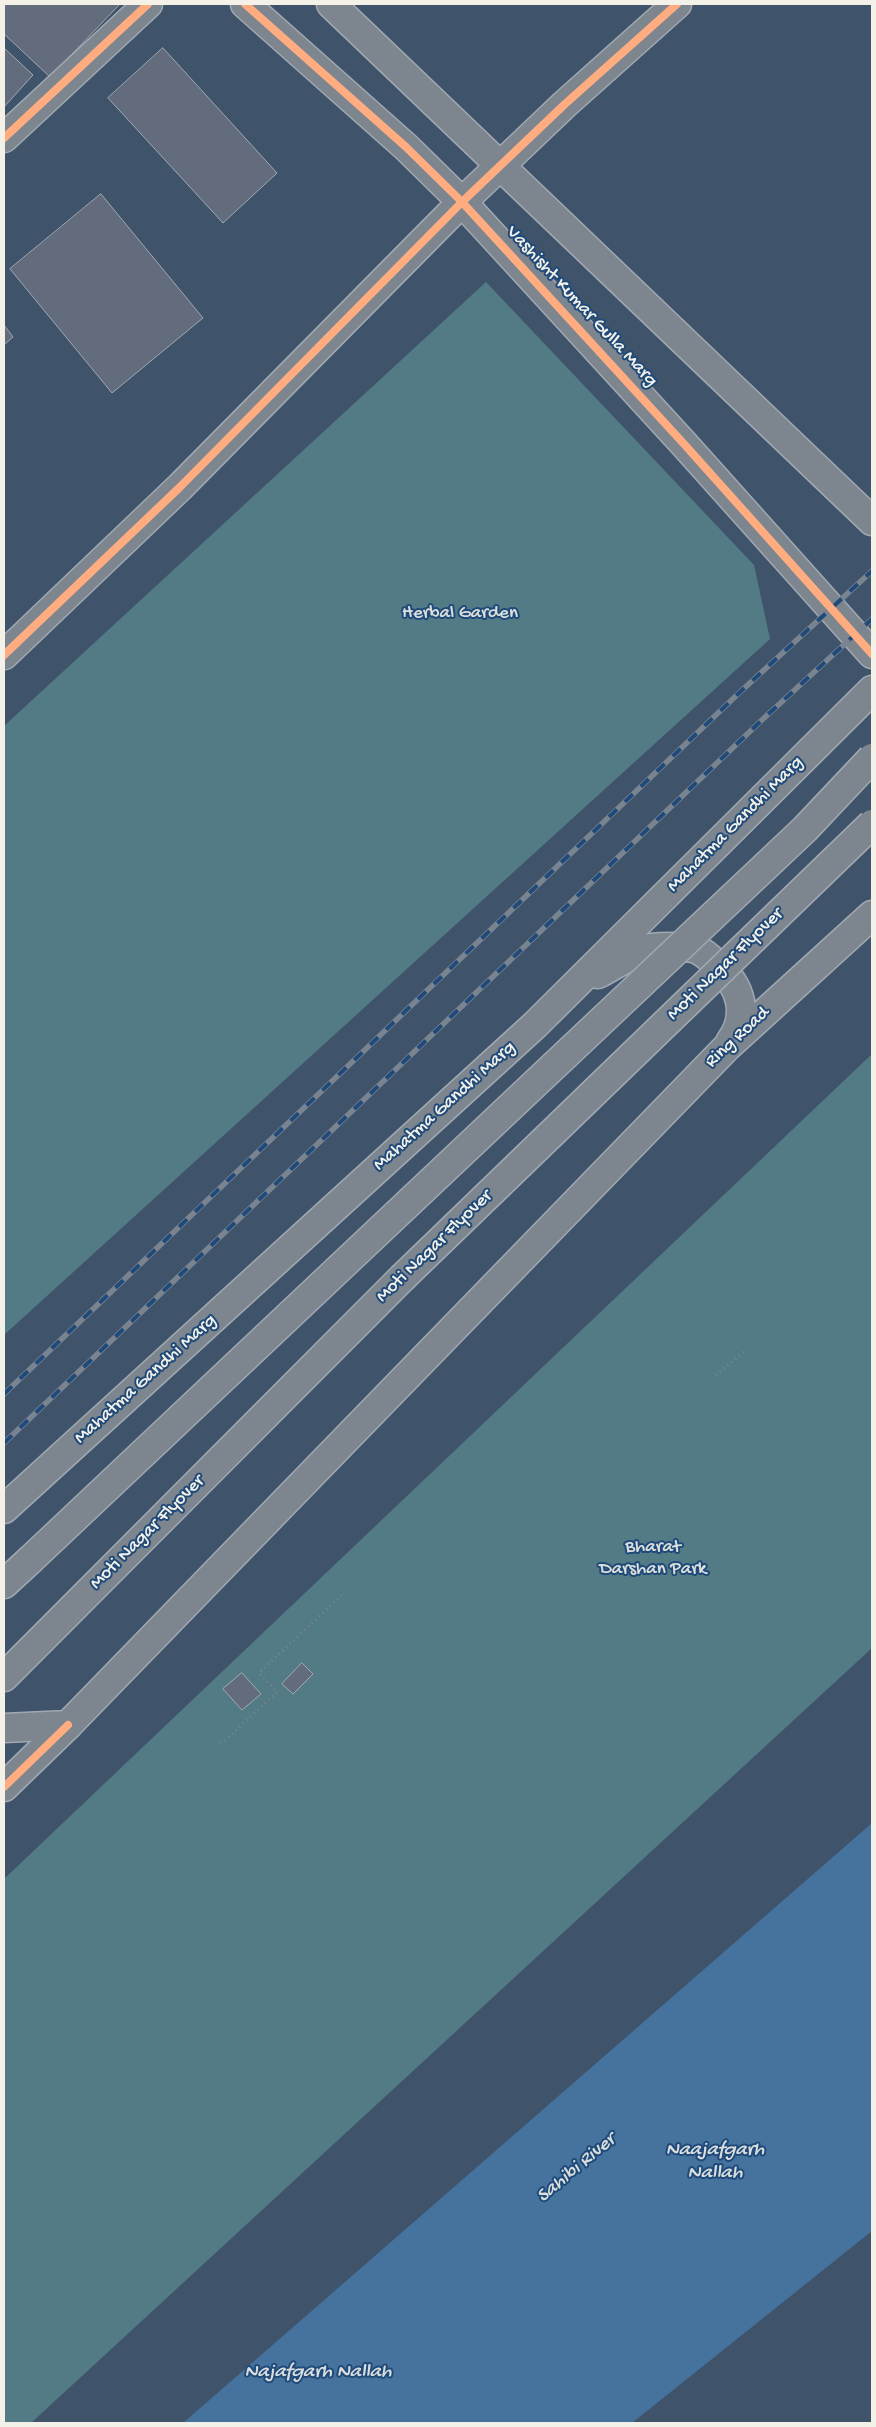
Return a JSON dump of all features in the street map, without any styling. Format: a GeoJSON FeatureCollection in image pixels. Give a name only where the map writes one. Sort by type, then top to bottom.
{"type":"FeatureCollection","features":[{"type":"Feature","properties":{"kind":"main road"},"geometry":{"type":"LineString","coordinates":[[4,138],[148,4]]}},
{"type":"Feature","properties":{"kind":"main road","name":"Vashisht Kumar Gulla Marg"},"geometry":{"type":"LineString","coordinates":[[245,4],[406,147],[462,202],[684,444],[872,654]]}},
{"type":"Feature","properties":{"kind":"main road","name":"Vashisht Kumar Gulla Marg"},"geometry":{"type":"LineString","coordinates":[[331,4],[872,521]]}},
{"type":"Feature","properties":{"kind":"main road"},"geometry":{"type":"LineString","coordinates":[[4,655],[180,486],[462,202],[566,104],[677,4]]}},
{"type":"Feature","properties":{"kind":"main road","name":"Mahatma Gandhi Marg"},"geometry":{"type":"LineString","coordinates":[[4,1509],[535,1025],[872,690]]}},
{"type":"Feature","properties":{"kind":"main road"},"geometry":{"type":"LineString","coordinates":[[4,1584],[805,828],[872,758]]}},
{"type":"Feature","properties":{"kind":"main road","name":"Moti Nagar Flyover"},"geometry":{"type":"LineString","coordinates":[[4,1677],[402,1278],[872,824]]}},
{"type":"Feature","properties":{"kind":"main road","name":"Ring Road"},"geometry":{"type":"LineString","coordinates":[[68,1725],[608,1167],[727,1047],[872,915]]}},
{"type":"Feature","properties":{"kind":"main road"},"geometry":{"type":"LineString","coordinates":[[576,984],[649,948],[695,948],[715,962],[736,986],[741,1001],[742,1018],[737,1033],[727,1047]]}},
{"type":"Feature","properties":{"kind":"main road"},"geometry":{"type":"LineString","coordinates":[[4,1728],[68,1725]]}},
{"type":"Feature","properties":{"kind":"main road"},"geometry":{"type":"LineString","coordinates":[[4,1787],[68,1725]]}},
{"type":"Feature","properties":{"kind":"path"},"geometry":{"type":"LineString","coordinates":[[716,1375],[746,1350]]}},
{"type":"Feature","properties":{"kind":"path"},"geometry":{"type":"LineString","coordinates":[[221,1744],[277,1692],[259,1673],[343,1594]]}},
{"type":"Feature","properties":{"kind":"green space","name":"Herbal Garden"},"geometry":{"type":"Polygon","coordinates":[[[486,282],[754,565],[770,639],[4,1335],[4,726],[486,282]]]}},
{"type":"Feature","properties":{"kind":"green space","name":"Bharat Darshan Park"},"geometry":{"type":"Polygon","coordinates":[[[872,1054],[872,1648],[31,2423],[4,2423],[4,1879],[872,1054]]]}},
{"type":"Feature","properties":{"kind":"water","name":"Naajafgarh Nallah"},"geometry":{"type":"Polygon","coordinates":[[[872,1823],[872,2231],[632,2423],[183,2423],[872,1823]]]}},
{"type":"Feature","properties":{"kind":"building"},"geometry":{"type":"Polygon","coordinates":[[[4,4],[120,4],[50,77],[4,34],[4,4]]]}},
{"type":"Feature","properties":{"kind":"building"},"geometry":{"type":"Polygon","coordinates":[[[4,48],[33,75],[4,107],[4,48]]]}},
{"type":"Feature","properties":{"kind":"building"},"geometry":{"type":"Polygon","coordinates":[[[163,48],[277,173],[223,223],[108,98],[163,48]]]}},
{"type":"Feature","properties":{"kind":"building"},"geometry":{"type":"Polygon","coordinates":[[[101,194],[203,318],[112,393],[10,269],[101,194]]]}},
{"type":"Feature","properties":{"kind":"building"},"geometry":{"type":"Polygon","coordinates":[[[4,325],[13,337],[4,345],[4,325]]]}},
{"type":"Feature","properties":{"kind":"building"},"geometry":{"type":"Polygon","coordinates":[[[302,1663],[313,1674],[293,1694],[282,1684],[302,1663]]]}},
{"type":"Feature","properties":{"kind":"building"},"geometry":{"type":"Polygon","coordinates":[[[242,1673],[261,1694],[242,1710],[223,1689],[242,1673]]]}},
{"type":"Feature","properties":{"kind":"railway"},"geometry":{"type":"LineString","coordinates":[[4,1394],[739,693],[872,571]]}},
{"type":"Feature","properties":{"kind":"railway"},"geometry":{"type":"LineString","coordinates":[[4,1443],[763,719],[872,619]]}},
{"type":"Feature","properties":{"kind":"cycle path"},"geometry":{"type":"LineString","coordinates":[[4,138],[148,4]]}},
{"type":"Feature","properties":{"kind":"cycle path"},"geometry":{"type":"LineString","coordinates":[[245,4],[406,147],[462,202],[684,444],[872,654]]}},
{"type":"Feature","properties":{"kind":"cycle path"},"geometry":{"type":"LineString","coordinates":[[4,655],[180,487],[462,202],[565,104],[677,4]]}},
{"type":"Feature","properties":{"kind":"cycle path"},"geometry":{"type":"LineString","coordinates":[[4,1787],[68,1725]]}},
{"type":"Feature","properties":{"kind":"water label","name":"Sahibi River"},"geometry":{"type":"Point","coordinates":[577,2169]}},
{"type":"Feature","properties":{"kind":"water label","name":"Najafgarh Nallah"},"geometry":{"type":"Point","coordinates":[318,2373]}}]}
